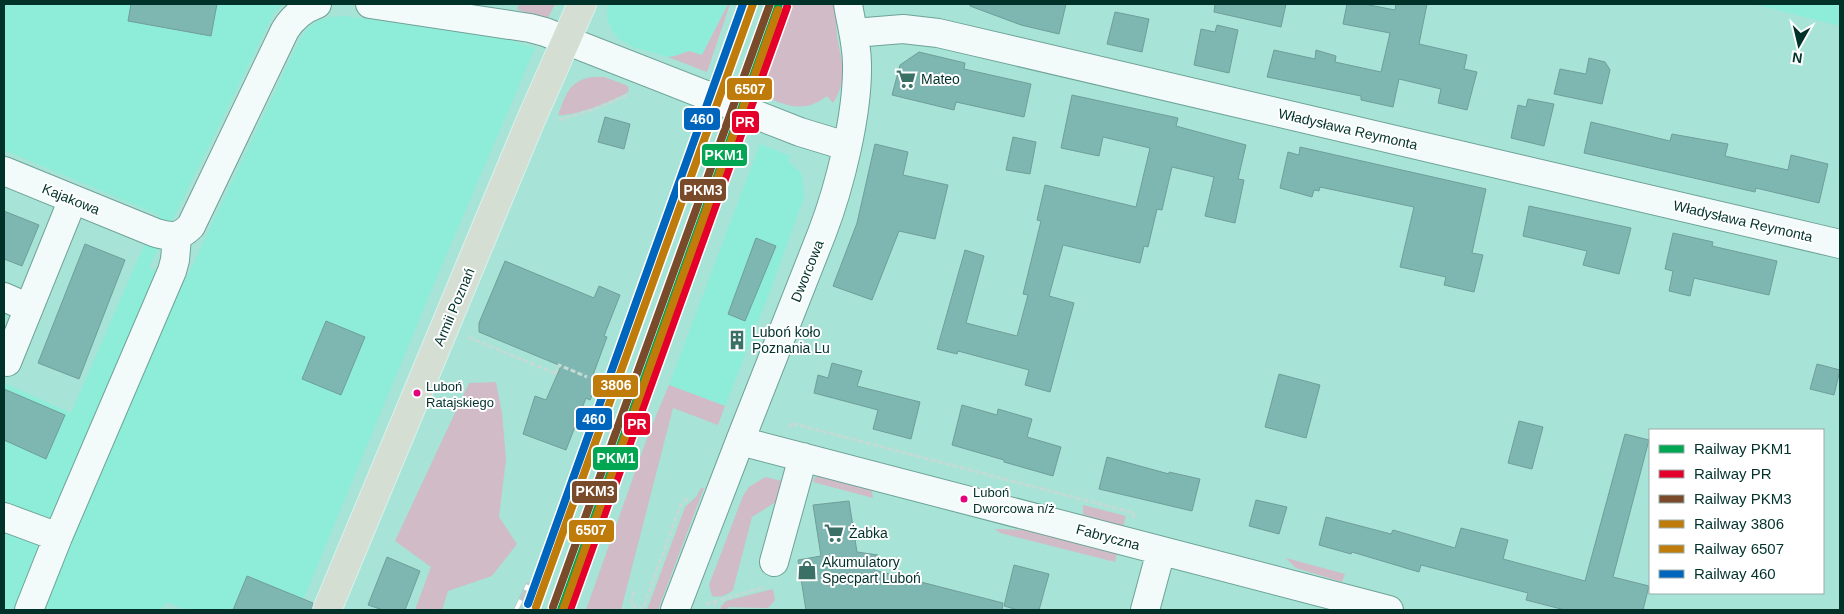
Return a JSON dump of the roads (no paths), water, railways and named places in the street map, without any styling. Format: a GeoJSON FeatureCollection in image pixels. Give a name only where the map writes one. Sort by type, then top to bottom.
{"type":"FeatureCollection","features":[{"type":"Feature","properties":{"kind":"main road","name":"Armii Poznań"},"geometry":{"type":"LineString","coordinates":[[327,610],[565,40],[582,4]]}},
{"type":"Feature","properties":{"kind":"street"},"geometry":{"type":"LineString","coordinates":[[29,610],[58,536],[172,271],[177,236],[184,233],[191,226],[285,30],[298,13],[317,4]]}},
{"type":"Feature","properties":{"kind":"street"},"geometry":{"type":"LineString","coordinates":[[370,4],[530,28],[800,132],[846,146]]}},
{"type":"Feature","properties":{"kind":"street","name":"Dworcowa"},"geometry":{"type":"LineString","coordinates":[[675,610],[828,217],[846,146],[856,81],[857,59],[848,4]]}},
{"type":"Feature","properties":{"kind":"street","name":"Władysława Reymonta"},"geometry":{"type":"LineString","coordinates":[[854,33],[903,29],[938,33],[1840,244]]}},
{"type":"Feature","properties":{"kind":"street","name":"Kajakowa"},"geometry":{"type":"LineString","coordinates":[[4,172],[138,226],[168,236],[177,236]]}},
{"type":"Feature","properties":{"kind":"street"},"geometry":{"type":"LineString","coordinates":[[4,361],[7,362],[73,200]]}},
{"type":"Feature","properties":{"kind":"street"},"geometry":{"type":"LineString","coordinates":[[4,297],[29,308]]}},
{"type":"Feature","properties":{"kind":"street","name":"Fabryczna"},"geometry":{"type":"LineString","coordinates":[[740,441],[1389,610]]}},
{"type":"Feature","properties":{"kind":"street"},"geometry":{"type":"LineString","coordinates":[[774,562],[803,457]]}},
{"type":"Feature","properties":{"kind":"street"},"geometry":{"type":"LineString","coordinates":[[4,517],[58,536]]}},
{"type":"Feature","properties":{"kind":"street"},"geometry":{"type":"LineString","coordinates":[[1145,610],[1161,551]]}},
{"type":"Feature","properties":{"kind":"railway"},"geometry":{"type":"LineString","coordinates":[[526,610],[745,4]]}},
{"type":"Feature","properties":{"kind":"railway"},"geometry":{"type":"LineString","coordinates":[[516,610],[528,585]]}},
{"type":"Feature","properties":{"kind":"rail line","name":"460"},"geometry":{"type":"LineString","coordinates":[[528,604],[743,4]]}},
{"type":"Feature","properties":{"kind":"rail line","name":"3806"},"geometry":{"type":"LineString","coordinates":[[536,607],[753,4]]}},
{"type":"Feature","properties":{"kind":"rail line","name":"PKM3"},"geometry":{"type":"LineString","coordinates":[[553,607],[770,4]]}},
{"type":"Feature","properties":{"kind":"rail line","name":"PKM1"},"geometry":{"type":"LineString","coordinates":[[561,610],[779,4]]}},
{"type":"Feature","properties":{"kind":"rail line","name":"PR"},"geometry":{"type":"LineString","coordinates":[[570,610],[787,7]]}},
{"type":"Feature","properties":{"kind":"rail line","name":"6507"},"geometry":{"type":"LineString","coordinates":[[563,610],[778,10]]}},
{"type":"Feature","properties":{"kind":"place","name":"Mateo"},"geometry":{"type":"Point","coordinates":[906,79]}},
{"type":"Feature","properties":{"kind":"place","name":"Luboń koło Poznania Lu"},"geometry":{"type":"Point","coordinates":[737,340]}},
{"type":"Feature","properties":{"kind":"place","name":"Luboń Ratajskiego"},"geometry":{"type":"Point","coordinates":[417,393]}},
{"type":"Feature","properties":{"kind":"place","name":"Luboń Dworcowa n/ż"},"geometry":{"type":"Point","coordinates":[964,499]}},
{"type":"Feature","properties":{"kind":"place","name":"Żabka"},"geometry":{"type":"Point","coordinates":[834,533]}},
{"type":"Feature","properties":{"kind":"place","name":"Akumulatory Specpart Luboń"},"geometry":{"type":"Point","coordinates":[807,570]}}]}
